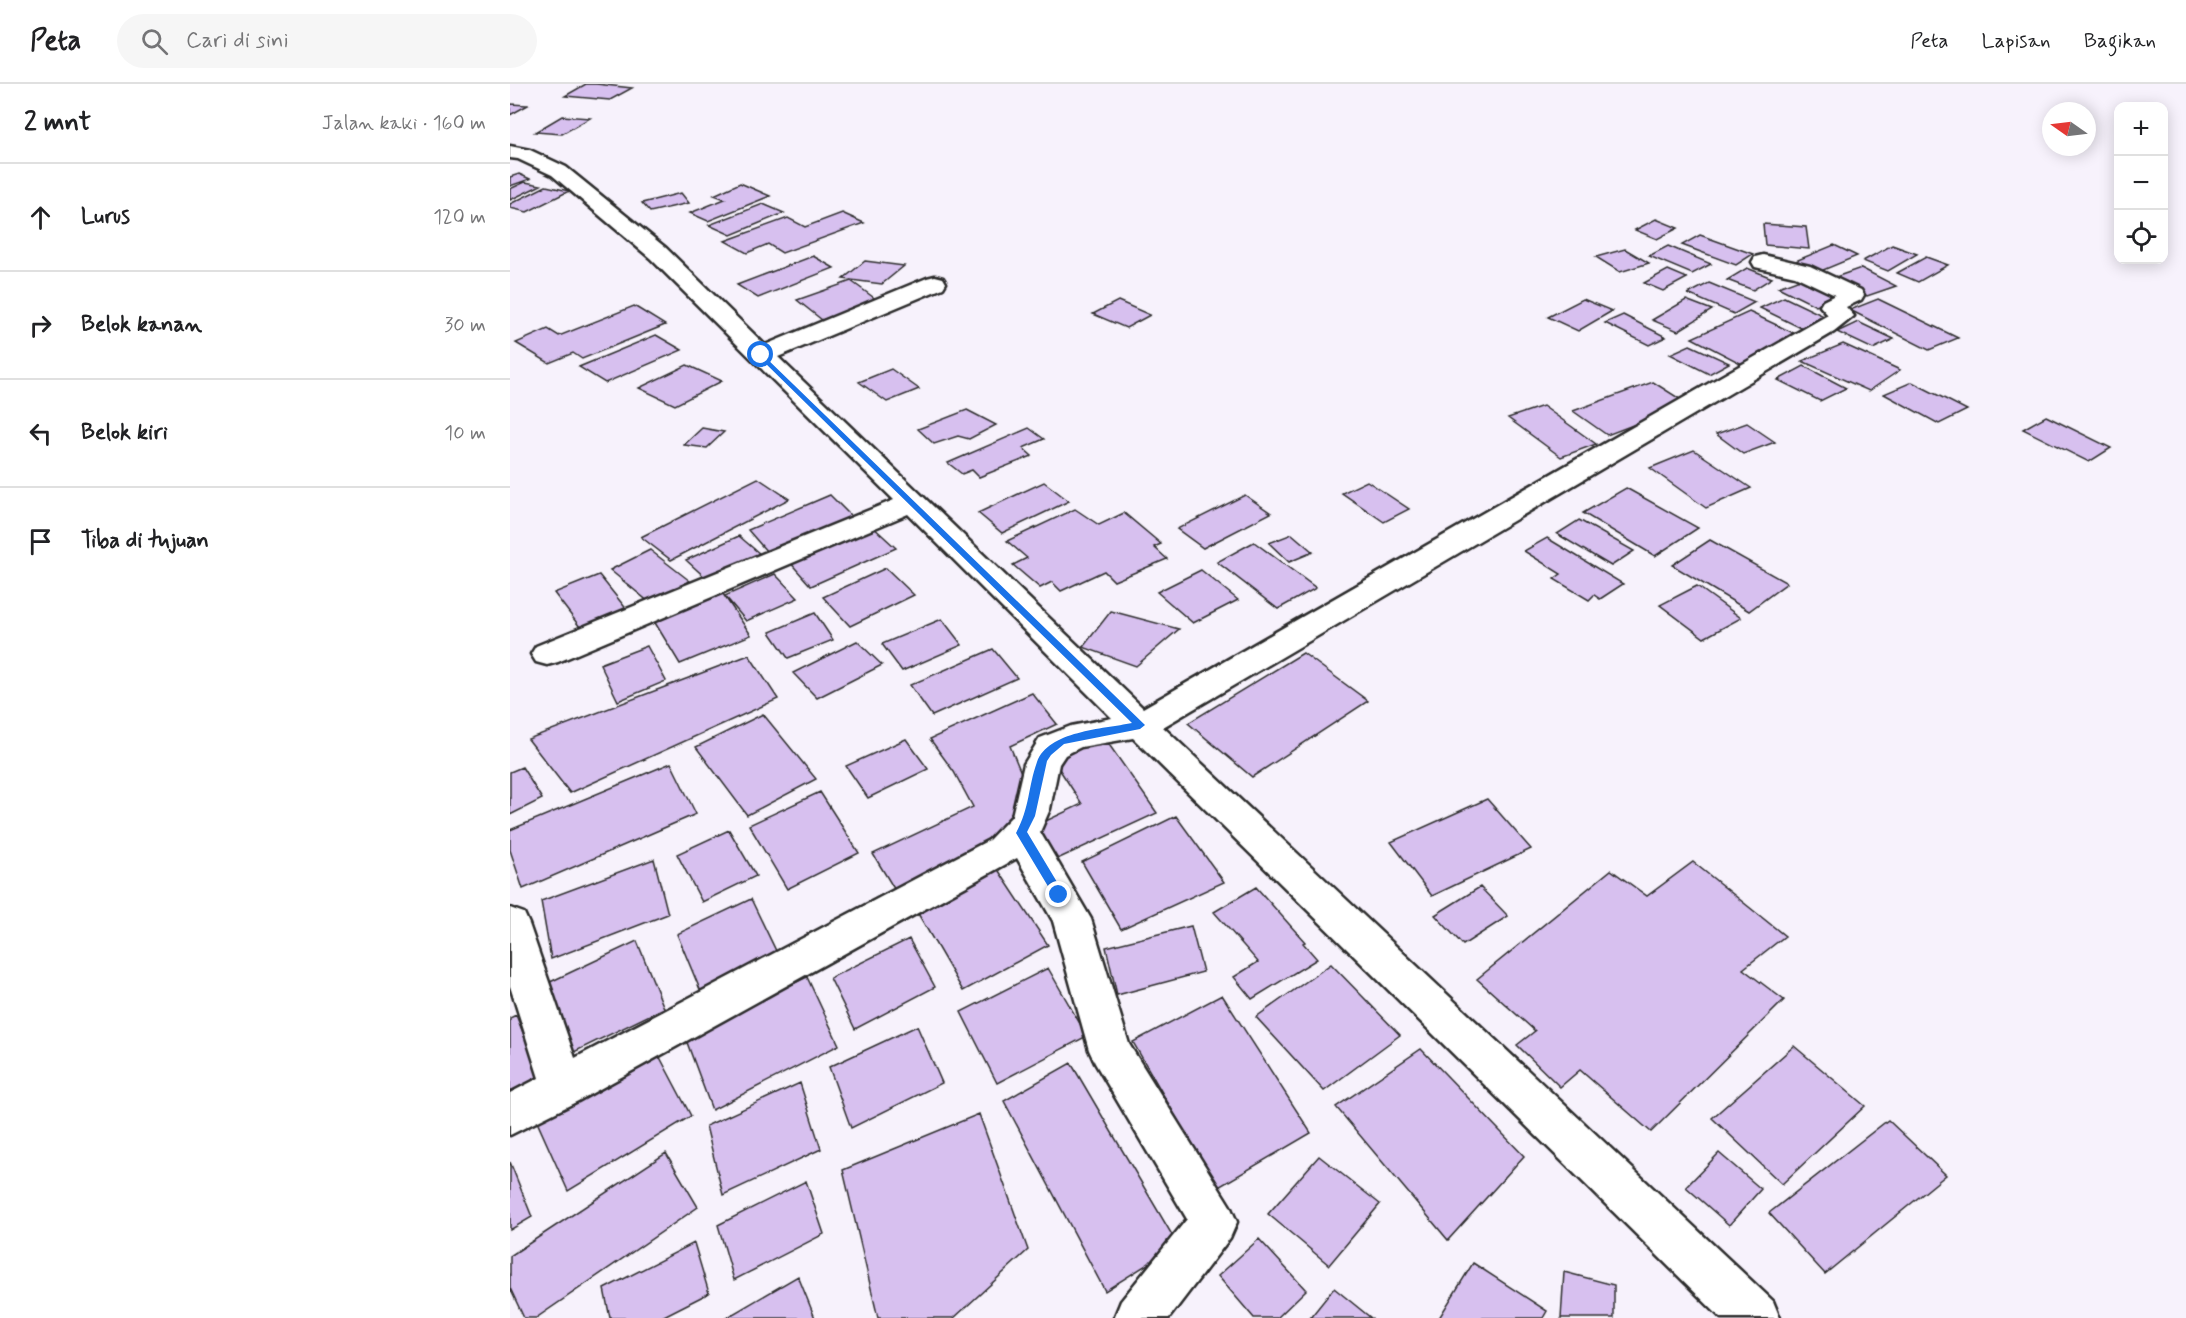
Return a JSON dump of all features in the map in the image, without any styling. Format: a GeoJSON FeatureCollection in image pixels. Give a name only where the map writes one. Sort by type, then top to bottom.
{"type":"FeatureCollection","features":[{"type":"Feature","properties":{"kind":"street"},"geometry":{"type":"LineString","coordinates":[[510,152],[523,154],[559,171],[658,253],[910,502],[1756,1318]]}},
{"type":"Feature","properties":{"kind":"street"},"geometry":{"type":"LineString","coordinates":[[510,1115],[1002,850],[1021,833],[1030,816],[1042,761],[1047,752],[1060,741],[1140,725],[1826,327],[1842,316],[1831,306],[1853,295],[1802,271],[1763,262]]}},
{"type":"Feature","properties":{"kind":"street"},"geometry":{"type":"LineString","coordinates":[[761,355],[935,283]]}},
{"type":"Feature","properties":{"kind":"street"},"geometry":{"type":"LineString","coordinates":[[547,654],[910,502]]}},
{"type":"Feature","properties":{"kind":"street"},"geometry":{"type":"LineString","coordinates":[[1021,833],[1072,919],[1110,1050],[1214,1222],[1138,1318]]}},
{"type":"Feature","properties":{"kind":"street"},"geometry":{"type":"LineString","coordinates":[[510,924],[563,1087]]}},
{"type":"Feature","properties":{"kind":"building"},"geometry":{"type":"Polygon","coordinates":[[[586,84],[632,88],[610,100],[565,96],[586,84]]]}},
{"type":"Feature","properties":{"kind":"building"},"geometry":{"type":"Polygon","coordinates":[[[510,104],[528,105],[510,115],[510,104]]]}},
{"type":"Feature","properties":{"kind":"building"},"geometry":{"type":"Polygon","coordinates":[[[562,116],[590,118],[562,134],[535,132],[562,116]]]}},
{"type":"Feature","properties":{"kind":"building"},"geometry":{"type":"Polygon","coordinates":[[[519,174],[530,179],[510,186],[510,177],[519,174]]]}},
{"type":"Feature","properties":{"kind":"building"},"geometry":{"type":"Polygon","coordinates":[[[525,182],[541,185],[510,200],[510,189],[525,182]]]}},
{"type":"Feature","properties":{"kind":"building"},"geometry":{"type":"Polygon","coordinates":[[[740,183],[770,196],[708,221],[690,213],[725,199],[714,195],[740,183]]]}},
{"type":"Feature","properties":{"kind":"building"},"geometry":{"type":"Polygon","coordinates":[[[546,186],[569,191],[527,212],[510,208],[510,204],[546,186]]]}},
{"type":"Feature","properties":{"kind":"building"},"geometry":{"type":"Polygon","coordinates":[[[681,193],[689,203],[650,212],[642,203],[681,193]]]}},
{"type":"Feature","properties":{"kind":"building"},"geometry":{"type":"Polygon","coordinates":[[[763,204],[784,213],[731,235],[709,225],[763,204]]]}},
{"type":"Feature","properties":{"kind":"building"},"geometry":{"type":"Polygon","coordinates":[[[842,213],[864,223],[782,253],[768,244],[747,253],[725,241],[788,218],[805,227],[842,213]]]}},
{"type":"Feature","properties":{"kind":"building"},"geometry":{"type":"Polygon","coordinates":[[[1656,219],[1678,228],[1657,239],[1635,230],[1656,219]]]}},
{"type":"Feature","properties":{"kind":"building"},"geometry":{"type":"Polygon","coordinates":[[[1763,224],[1806,227],[1809,249],[1765,245],[1763,224]]]}},
{"type":"Feature","properties":{"kind":"building"},"geometry":{"type":"Polygon","coordinates":[[[1700,235],[1753,254],[1736,265],[1682,245],[1700,235]]]}},
{"type":"Feature","properties":{"kind":"building"},"geometry":{"type":"Polygon","coordinates":[[[1834,245],[1857,256],[1816,273],[1793,262],[1834,245]]]}},
{"type":"Feature","properties":{"kind":"building"},"geometry":{"type":"Polygon","coordinates":[[[1892,245],[1917,254],[1888,271],[1863,261],[1892,245]]]}},
{"type":"Feature","properties":{"kind":"building"},"geometry":{"type":"Polygon","coordinates":[[[1668,246],[1711,264],[1692,274],[1649,256],[1668,246]]]}},
{"type":"Feature","properties":{"kind":"building"},"geometry":{"type":"Polygon","coordinates":[[[1625,249],[1649,263],[1620,272],[1596,257],[1625,249]]]}},
{"type":"Feature","properties":{"kind":"building"},"geometry":{"type":"Polygon","coordinates":[[[813,256],[834,268],[758,298],[737,285],[813,256]]]}},
{"type":"Feature","properties":{"kind":"building"},"geometry":{"type":"Polygon","coordinates":[[[1926,257],[1948,265],[1918,282],[1897,273],[1926,257]]]}},
{"type":"Feature","properties":{"kind":"building"},"geometry":{"type":"Polygon","coordinates":[[[865,261],[904,266],[882,284],[843,279],[865,261]]]}},
{"type":"Feature","properties":{"kind":"building"},"geometry":{"type":"Polygon","coordinates":[[[1747,268],[1772,278],[1753,290],[1727,280],[1747,268]]]}},
{"type":"Feature","properties":{"kind":"building"},"geometry":{"type":"Polygon","coordinates":[[[1861,268],[1896,286],[1867,296],[1833,278],[1861,268]]]}},
{"type":"Feature","properties":{"kind":"building"},"geometry":{"type":"Polygon","coordinates":[[[1668,270],[1687,278],[1663,291],[1644,283],[1668,270]]]}},
{"type":"Feature","properties":{"kind":"building"},"geometry":{"type":"Polygon","coordinates":[[[1805,277],[1842,296],[1816,306],[1778,287],[1805,277]]]}},
{"type":"Feature","properties":{"kind":"building"},"geometry":{"type":"Polygon","coordinates":[[[851,281],[877,300],[822,320],[797,300],[851,281]]]}},
{"type":"Feature","properties":{"kind":"building"},"geometry":{"type":"Polygon","coordinates":[[[1709,283],[1755,302],[1734,314],[1688,294],[1709,283]]]}},
{"type":"Feature","properties":{"kind":"building"},"geometry":{"type":"Polygon","coordinates":[[[1784,297],[1828,318],[1805,330],[1760,308],[1784,297]]]}},
{"type":"Feature","properties":{"kind":"building"},"geometry":{"type":"Polygon","coordinates":[[[1583,299],[1612,311],[1578,331],[1548,317],[1583,299]]]}},
{"type":"Feature","properties":{"kind":"building"},"geometry":{"type":"Polygon","coordinates":[[[1878,299],[1958,338],[1929,350],[1850,310],[1878,299]]]}},
{"type":"Feature","properties":{"kind":"building"},"geometry":{"type":"Polygon","coordinates":[[[1686,300],[1712,310],[1678,331],[1652,320],[1686,300]]]}},
{"type":"Feature","properties":{"kind":"building"},"geometry":{"type":"Polygon","coordinates":[[[1118,301],[1150,315],[1126,328],[1093,314],[1118,301]]]}},
{"type":"Feature","properties":{"kind":"building"},"geometry":{"type":"Polygon","coordinates":[[[634,306],[665,325],[582,359],[573,353],[549,363],[516,343],[548,329],[559,336],[634,306]]]}},
{"type":"Feature","properties":{"kind":"building"},"geometry":{"type":"Polygon","coordinates":[[[1749,312],[1800,336],[1742,364],[1692,338],[1749,312]]]}},
{"type":"Feature","properties":{"kind":"building"},"geometry":{"type":"Polygon","coordinates":[[[1623,315],[1666,337],[1649,345],[1605,323],[1623,315]]]}},
{"type":"Feature","properties":{"kind":"building"},"geometry":{"type":"Polygon","coordinates":[[[1858,322],[1894,339],[1873,349],[1837,332],[1858,322]]]}},
{"type":"Feature","properties":{"kind":"building"},"geometry":{"type":"Polygon","coordinates":[[[656,335],[682,350],[605,383],[579,367],[656,335]]]}},
{"type":"Feature","properties":{"kind":"building"},"geometry":{"type":"Polygon","coordinates":[[[1843,344],[1900,370],[1869,391],[1802,361],[1843,344]]]}},
{"type":"Feature","properties":{"kind":"building"},"geometry":{"type":"Polygon","coordinates":[[[1690,345],[1729,363],[1709,374],[1670,354],[1690,345]]]}},
{"type":"Feature","properties":{"kind":"building"},"geometry":{"type":"Polygon","coordinates":[[[687,365],[722,381],[675,405],[639,388],[687,365]]]}},
{"type":"Feature","properties":{"kind":"building"},"geometry":{"type":"Polygon","coordinates":[[[1804,366],[1846,388],[1820,401],[1778,380],[1804,366]]]}},
{"type":"Feature","properties":{"kind":"building"},"geometry":{"type":"Polygon","coordinates":[[[891,369],[919,389],[887,402],[859,382],[891,369]]]}},
{"type":"Feature","properties":{"kind":"building"},"geometry":{"type":"Polygon","coordinates":[[[1653,382],[1688,404],[1607,435],[1573,411],[1653,382]]]}},
{"type":"Feature","properties":{"kind":"building"},"geometry":{"type":"Polygon","coordinates":[[[1912,382],[1967,410],[1939,424],[1884,394],[1912,382]]]}},
{"type":"Feature","properties":{"kind":"building"},"geometry":{"type":"Polygon","coordinates":[[[1543,406],[1596,444],[1561,457],[1508,418],[1543,406]]]}},
{"type":"Feature","properties":{"kind":"building"},"geometry":{"type":"Polygon","coordinates":[[[967,410],[996,425],[969,439],[958,436],[934,444],[918,429],[967,410]]]}},
{"type":"Feature","properties":{"kind":"building"},"geometry":{"type":"Polygon","coordinates":[[[2046,416],[2111,448],[2089,462],[2023,429],[2046,416]]]}},
{"type":"Feature","properties":{"kind":"building"},"geometry":{"type":"Polygon","coordinates":[[[1747,423],[1775,442],[1743,454],[1716,434],[1747,423]]]}},
{"type":"Feature","properties":{"kind":"building"},"geometry":{"type":"Polygon","coordinates":[[[702,428],[724,432],[707,448],[684,445],[702,428]]]}},
{"type":"Feature","properties":{"kind":"building"},"geometry":{"type":"Polygon","coordinates":[[[1029,428],[1044,439],[1023,448],[1032,456],[979,477],[972,470],[962,474],[948,463],[1029,428]]]}},
{"type":"Feature","properties":{"kind":"building"},"geometry":{"type":"Polygon","coordinates":[[[1694,450],[1751,488],[1706,508],[1650,468],[1694,450]]]}},
{"type":"Feature","properties":{"kind":"building"},"geometry":{"type":"Polygon","coordinates":[[[758,478],[789,499],[671,560],[641,537],[758,478]]]}},
{"type":"Feature","properties":{"kind":"building"},"geometry":{"type":"Polygon","coordinates":[[[1367,481],[1409,509],[1384,522],[1342,493],[1367,481]]]}},
{"type":"Feature","properties":{"kind":"building"},"geometry":{"type":"Polygon","coordinates":[[[1044,482],[1069,501],[1002,533],[978,513],[1044,482]]]}},
{"type":"Feature","properties":{"kind":"building"},"geometry":{"type":"Polygon","coordinates":[[[1626,488],[1698,528],[1655,556],[1583,513],[1626,488]]]}},
{"type":"Feature","properties":{"kind":"building"},"geometry":{"type":"Polygon","coordinates":[[[830,495],[852,517],[768,553],[748,530],[830,495]]]}},
{"type":"Feature","properties":{"kind":"building"},"geometry":{"type":"Polygon","coordinates":[[[1245,495],[1271,513],[1203,548],[1177,529],[1245,495]]]}},
{"type":"Feature","properties":{"kind":"building"},"geometry":{"type":"Polygon","coordinates":[[[1075,509],[1099,525],[1124,513],[1161,544],[1154,547],[1167,559],[1114,581],[1104,571],[1061,591],[1052,582],[1040,588],[1013,565],[1027,558],[1007,541],[1075,509]]]}},
{"type":"Feature","properties":{"kind":"building"},"geometry":{"type":"Polygon","coordinates":[[[1579,520],[1634,551],[1611,566],[1557,534],[1579,520]]]}},
{"type":"Feature","properties":{"kind":"building"},"geometry":{"type":"Polygon","coordinates":[[[871,525],[896,548],[811,586],[788,560],[871,525]]]}},
{"type":"Feature","properties":{"kind":"building"},"geometry":{"type":"Polygon","coordinates":[[[1292,534],[1313,552],[1289,562],[1269,543],[1292,534]]]}},
{"type":"Feature","properties":{"kind":"building"},"geometry":{"type":"Polygon","coordinates":[[[739,536],[760,554],[707,579],[686,560],[739,536]]]}},
{"type":"Feature","properties":{"kind":"building"},"geometry":{"type":"Polygon","coordinates":[[[1547,538],[1623,584],[1600,599],[1594,595],[1589,600],[1554,579],[1561,574],[1524,551],[1547,538]]]}},
{"type":"Feature","properties":{"kind":"building"},"geometry":{"type":"Polygon","coordinates":[[[1710,540],[1787,583],[1749,611],[1672,565],[1710,540]]]}},
{"type":"Feature","properties":{"kind":"building"},"geometry":{"type":"Polygon","coordinates":[[[1254,542],[1316,588],[1278,609],[1217,562],[1254,542]]]}},
{"type":"Feature","properties":{"kind":"building"},"geometry":{"type":"Polygon","coordinates":[[[650,550],[690,581],[649,602],[610,570],[650,550]]]}},
{"type":"Feature","properties":{"kind":"building"},"geometry":{"type":"Polygon","coordinates":[[[886,568],[914,595],[850,626],[823,597],[886,568]]]}},
{"type":"Feature","properties":{"kind":"building"},"geometry":{"type":"Polygon","coordinates":[[[1201,570],[1238,600],[1193,623],[1157,592],[1201,570]]]}},
{"type":"Feature","properties":{"kind":"building"},"geometry":{"type":"Polygon","coordinates":[[[775,574],[798,598],[746,621],[725,596],[775,574]]]}},
{"type":"Feature","properties":{"kind":"building"},"geometry":{"type":"Polygon","coordinates":[[[599,575],[628,611],[583,631],[554,593],[599,575]]]}},
{"type":"Feature","properties":{"kind":"building"},"geometry":{"type":"Polygon","coordinates":[[[1697,586],[1741,618],[1704,638],[1660,605],[1697,586]]]}},
{"type":"Feature","properties":{"kind":"building"},"geometry":{"type":"Polygon","coordinates":[[[723,594],[751,635],[680,664],[654,621],[723,594]]]}},
{"type":"Feature","properties":{"kind":"building"},"geometry":{"type":"Polygon","coordinates":[[[1111,611],[1179,629],[1136,666],[1083,647],[1111,611]]]}},
{"type":"Feature","properties":{"kind":"building"},"geometry":{"type":"Polygon","coordinates":[[[815,613],[833,640],[788,658],[770,632],[815,613]]]}},
{"type":"Feature","properties":{"kind":"building"},"geometry":{"type":"Polygon","coordinates":[[[942,619],[962,645],[902,671],[882,644],[942,619]]]}},
{"type":"Feature","properties":{"kind":"building"},"geometry":{"type":"Polygon","coordinates":[[[857,641],[882,665],[817,698],[793,673],[857,641]]]}},
{"type":"Feature","properties":{"kind":"building"},"geometry":{"type":"Polygon","coordinates":[[[647,646],[666,681],[618,701],[600,664],[647,646]]]}},
{"type":"Feature","properties":{"kind":"building"},"geometry":{"type":"Polygon","coordinates":[[[993,649],[1017,678],[932,716],[910,685],[993,649]]]}},
{"type":"Feature","properties":{"kind":"building"},"geometry":{"type":"Polygon","coordinates":[[[1303,653],[1368,701],[1252,777],[1188,723],[1303,653]]]}},
{"type":"Feature","properties":{"kind":"building"},"geometry":{"type":"Polygon","coordinates":[[[749,655],[778,699],[570,793],[528,739],[749,655]]]}},
{"type":"Feature","properties":{"kind":"building"},"geometry":{"type":"Polygon","coordinates":[[[1032,693],[1057,724],[1010,746],[1031,797],[1012,836],[896,892],[873,854],[973,807],[954,772],[930,739],[1032,693]]]}},
{"type":"Feature","properties":{"kind":"building"},"geometry":{"type":"Polygon","coordinates":[[[763,714],[816,779],[747,815],[696,747],[763,714]]]}},
{"type":"Feature","properties":{"kind":"building"},"geometry":{"type":"Polygon","coordinates":[[[1103,736],[1157,813],[1053,861],[1031,828],[1082,804],[1052,758],[1103,736]]]}},
{"type":"Feature","properties":{"kind":"building"},"geometry":{"type":"Polygon","coordinates":[[[906,739],[928,769],[868,798],[846,766],[906,739]]]}},
{"type":"Feature","properties":{"kind":"building"},"geometry":{"type":"Polygon","coordinates":[[[671,763],[696,814],[523,889],[510,850],[510,830],[671,763]]]}},
{"type":"Feature","properties":{"kind":"building"},"geometry":{"type":"Polygon","coordinates":[[[522,767],[542,799],[510,815],[510,772],[522,767]]]}},
{"type":"Feature","properties":{"kind":"building"},"geometry":{"type":"Polygon","coordinates":[[[820,792],[859,853],[787,889],[749,825],[820,792]]]}},
{"type":"Feature","properties":{"kind":"building"},"geometry":{"type":"Polygon","coordinates":[[[1487,799],[1531,849],[1432,896],[1391,842],[1487,799]]]}},
{"type":"Feature","properties":{"kind":"building"},"geometry":{"type":"Polygon","coordinates":[[[1176,816],[1224,882],[1121,929],[1082,862],[1176,816]]]}},
{"type":"Feature","properties":{"kind":"building"},"geometry":{"type":"Polygon","coordinates":[[[729,830],[756,876],[702,902],[677,854],[729,830]]]}},
{"type":"Feature","properties":{"kind":"building"},"geometry":{"type":"Polygon","coordinates":[[[654,859],[668,914],[551,959],[541,901],[654,859]]]}},
{"type":"Feature","properties":{"kind":"building"},"geometry":{"type":"Polygon","coordinates":[[[1693,862],[1785,936],[1743,969],[1784,1000],[1651,1132],[1580,1070],[1560,1087],[1517,1045],[1535,1031],[1477,979],[1611,870],[1647,896],[1693,862]]]}},
{"type":"Feature","properties":{"kind":"building"},"geometry":{"type":"Polygon","coordinates":[[[995,865],[1048,945],[963,991],[913,905],[995,865]]]}},
{"type":"Feature","properties":{"kind":"building"},"geometry":{"type":"Polygon","coordinates":[[[1256,887],[1305,942],[1303,943],[1317,959],[1252,999],[1234,977],[1258,962],[1214,912],[1256,887]]]}},
{"type":"Feature","properties":{"kind":"building"},"geometry":{"type":"Polygon","coordinates":[[[1480,887],[1508,916],[1463,945],[1435,915],[1480,887]]]}},
{"type":"Feature","properties":{"kind":"building"},"geometry":{"type":"Polygon","coordinates":[[[751,899],[778,955],[701,992],[677,934],[751,899]]]}},
{"type":"Feature","properties":{"kind":"building"},"geometry":{"type":"Polygon","coordinates":[[[1191,926],[1203,972],[1117,995],[1106,947],[1191,926]]]}},
{"type":"Feature","properties":{"kind":"building"},"geometry":{"type":"Polygon","coordinates":[[[909,939],[935,987],[855,1029],[830,978],[909,939]]]}},
{"type":"Feature","properties":{"kind":"building"},"geometry":{"type":"Polygon","coordinates":[[[637,941],[664,1008],[572,1053],[548,983],[637,941]]]}},
{"type":"Feature","properties":{"kind":"building"},"geometry":{"type":"Polygon","coordinates":[[[1331,964],[1400,1035],[1324,1091],[1256,1017],[1331,964]]]}},
{"type":"Feature","properties":{"kind":"building"},"geometry":{"type":"Polygon","coordinates":[[[1048,968],[1087,1036],[997,1083],[961,1012],[1048,968]]]}},
{"type":"Feature","properties":{"kind":"building"},"geometry":{"type":"Polygon","coordinates":[[[807,977],[839,1045],[712,1110],[685,1037],[807,977]]]}},
{"type":"Feature","properties":{"kind":"building"},"geometry":{"type":"Polygon","coordinates":[[[1222,995],[1311,1133],[1217,1188],[1133,1042],[1222,995]]]}},
{"type":"Feature","properties":{"kind":"building"},"geometry":{"type":"Polygon","coordinates":[[[516,1015],[542,1081],[510,1098],[510,1018],[516,1015]]]}},
{"type":"Feature","properties":{"kind":"building"},"geometry":{"type":"Polygon","coordinates":[[[917,1026],[942,1083],[851,1128],[829,1067],[917,1026]]]}},
{"type":"Feature","properties":{"kind":"building"},"geometry":{"type":"Polygon","coordinates":[[[654,1046],[691,1116],[568,1191],[534,1115],[654,1046]]]}},
{"type":"Feature","properties":{"kind":"building"},"geometry":{"type":"Polygon","coordinates":[[[1794,1046],[1865,1106],[1782,1184],[1712,1118],[1794,1046]]]}},
{"type":"Feature","properties":{"kind":"building"},"geometry":{"type":"Polygon","coordinates":[[[1421,1049],[1524,1156],[1448,1240],[1336,1107],[1421,1049]]]}},
{"type":"Feature","properties":{"kind":"building"},"geometry":{"type":"Polygon","coordinates":[[[1071,1063],[1178,1245],[1105,1291],[1004,1101],[1071,1063]]]}},
{"type":"Feature","properties":{"kind":"building"},"geometry":{"type":"Polygon","coordinates":[[[800,1083],[821,1149],[723,1195],[706,1126],[800,1083]]]}},
{"type":"Feature","properties":{"kind":"building"},"geometry":{"type":"Polygon","coordinates":[[[979,1114],[1028,1250],[954,1318],[878,1318],[843,1170],[979,1114]]]}},
{"type":"Feature","properties":{"kind":"building"},"geometry":{"type":"Polygon","coordinates":[[[1888,1120],[1946,1175],[1825,1274],[1769,1213],[1888,1120]]]}},
{"type":"Feature","properties":{"kind":"building"},"geometry":{"type":"Polygon","coordinates":[[[666,1153],[698,1207],[536,1318],[524,1318],[510,1288],[510,1256],[666,1153]]]}},
{"type":"Feature","properties":{"kind":"building"},"geometry":{"type":"Polygon","coordinates":[[[1719,1153],[1761,1189],[1729,1225],[1686,1187],[1719,1153]]]}},
{"type":"Feature","properties":{"kind":"building"},"geometry":{"type":"Polygon","coordinates":[[[1319,1156],[1380,1204],[1329,1265],[1268,1214],[1319,1156]]]}},
{"type":"Feature","properties":{"kind":"building"},"geometry":{"type":"Polygon","coordinates":[[[510,1162],[532,1217],[510,1230],[510,1162]]]}},
{"type":"Feature","properties":{"kind":"building"},"geometry":{"type":"Polygon","coordinates":[[[806,1181],[824,1234],[734,1280],[718,1225],[806,1181]]]}},
{"type":"Feature","properties":{"kind":"building"},"geometry":{"type":"Polygon","coordinates":[[[1259,1239],[1306,1290],[1277,1318],[1254,1318],[1218,1276],[1259,1239]]]}},
{"type":"Feature","properties":{"kind":"building"},"geometry":{"type":"Polygon","coordinates":[[[694,1243],[709,1293],[660,1318],[610,1318],[604,1289],[694,1243]]]}},
{"type":"Feature","properties":{"kind":"building"},"geometry":{"type":"Polygon","coordinates":[[[1473,1263],[1547,1311],[1543,1318],[1439,1318],[1473,1263]]]}},
{"type":"Feature","properties":{"kind":"building"},"geometry":{"type":"Polygon","coordinates":[[[1564,1272],[1614,1285],[1614,1318],[1561,1318],[1564,1272]]]}},
{"type":"Feature","properties":{"kind":"building"},"geometry":{"type":"Polygon","coordinates":[[[798,1276],[815,1318],[726,1318],[798,1276]]]}},
{"type":"Feature","properties":{"kind":"building"},"geometry":{"type":"Polygon","coordinates":[[[1334,1288],[1371,1318],[1310,1318],[1334,1288]]]}},
{"type":"Feature","properties":{"kind":"route"},"geometry":{"type":"LineString","coordinates":[[761,355],[1140,725],[1060,741],[1047,752],[1042,761],[1030,816],[1021,833],[1059,895]]}}]}
